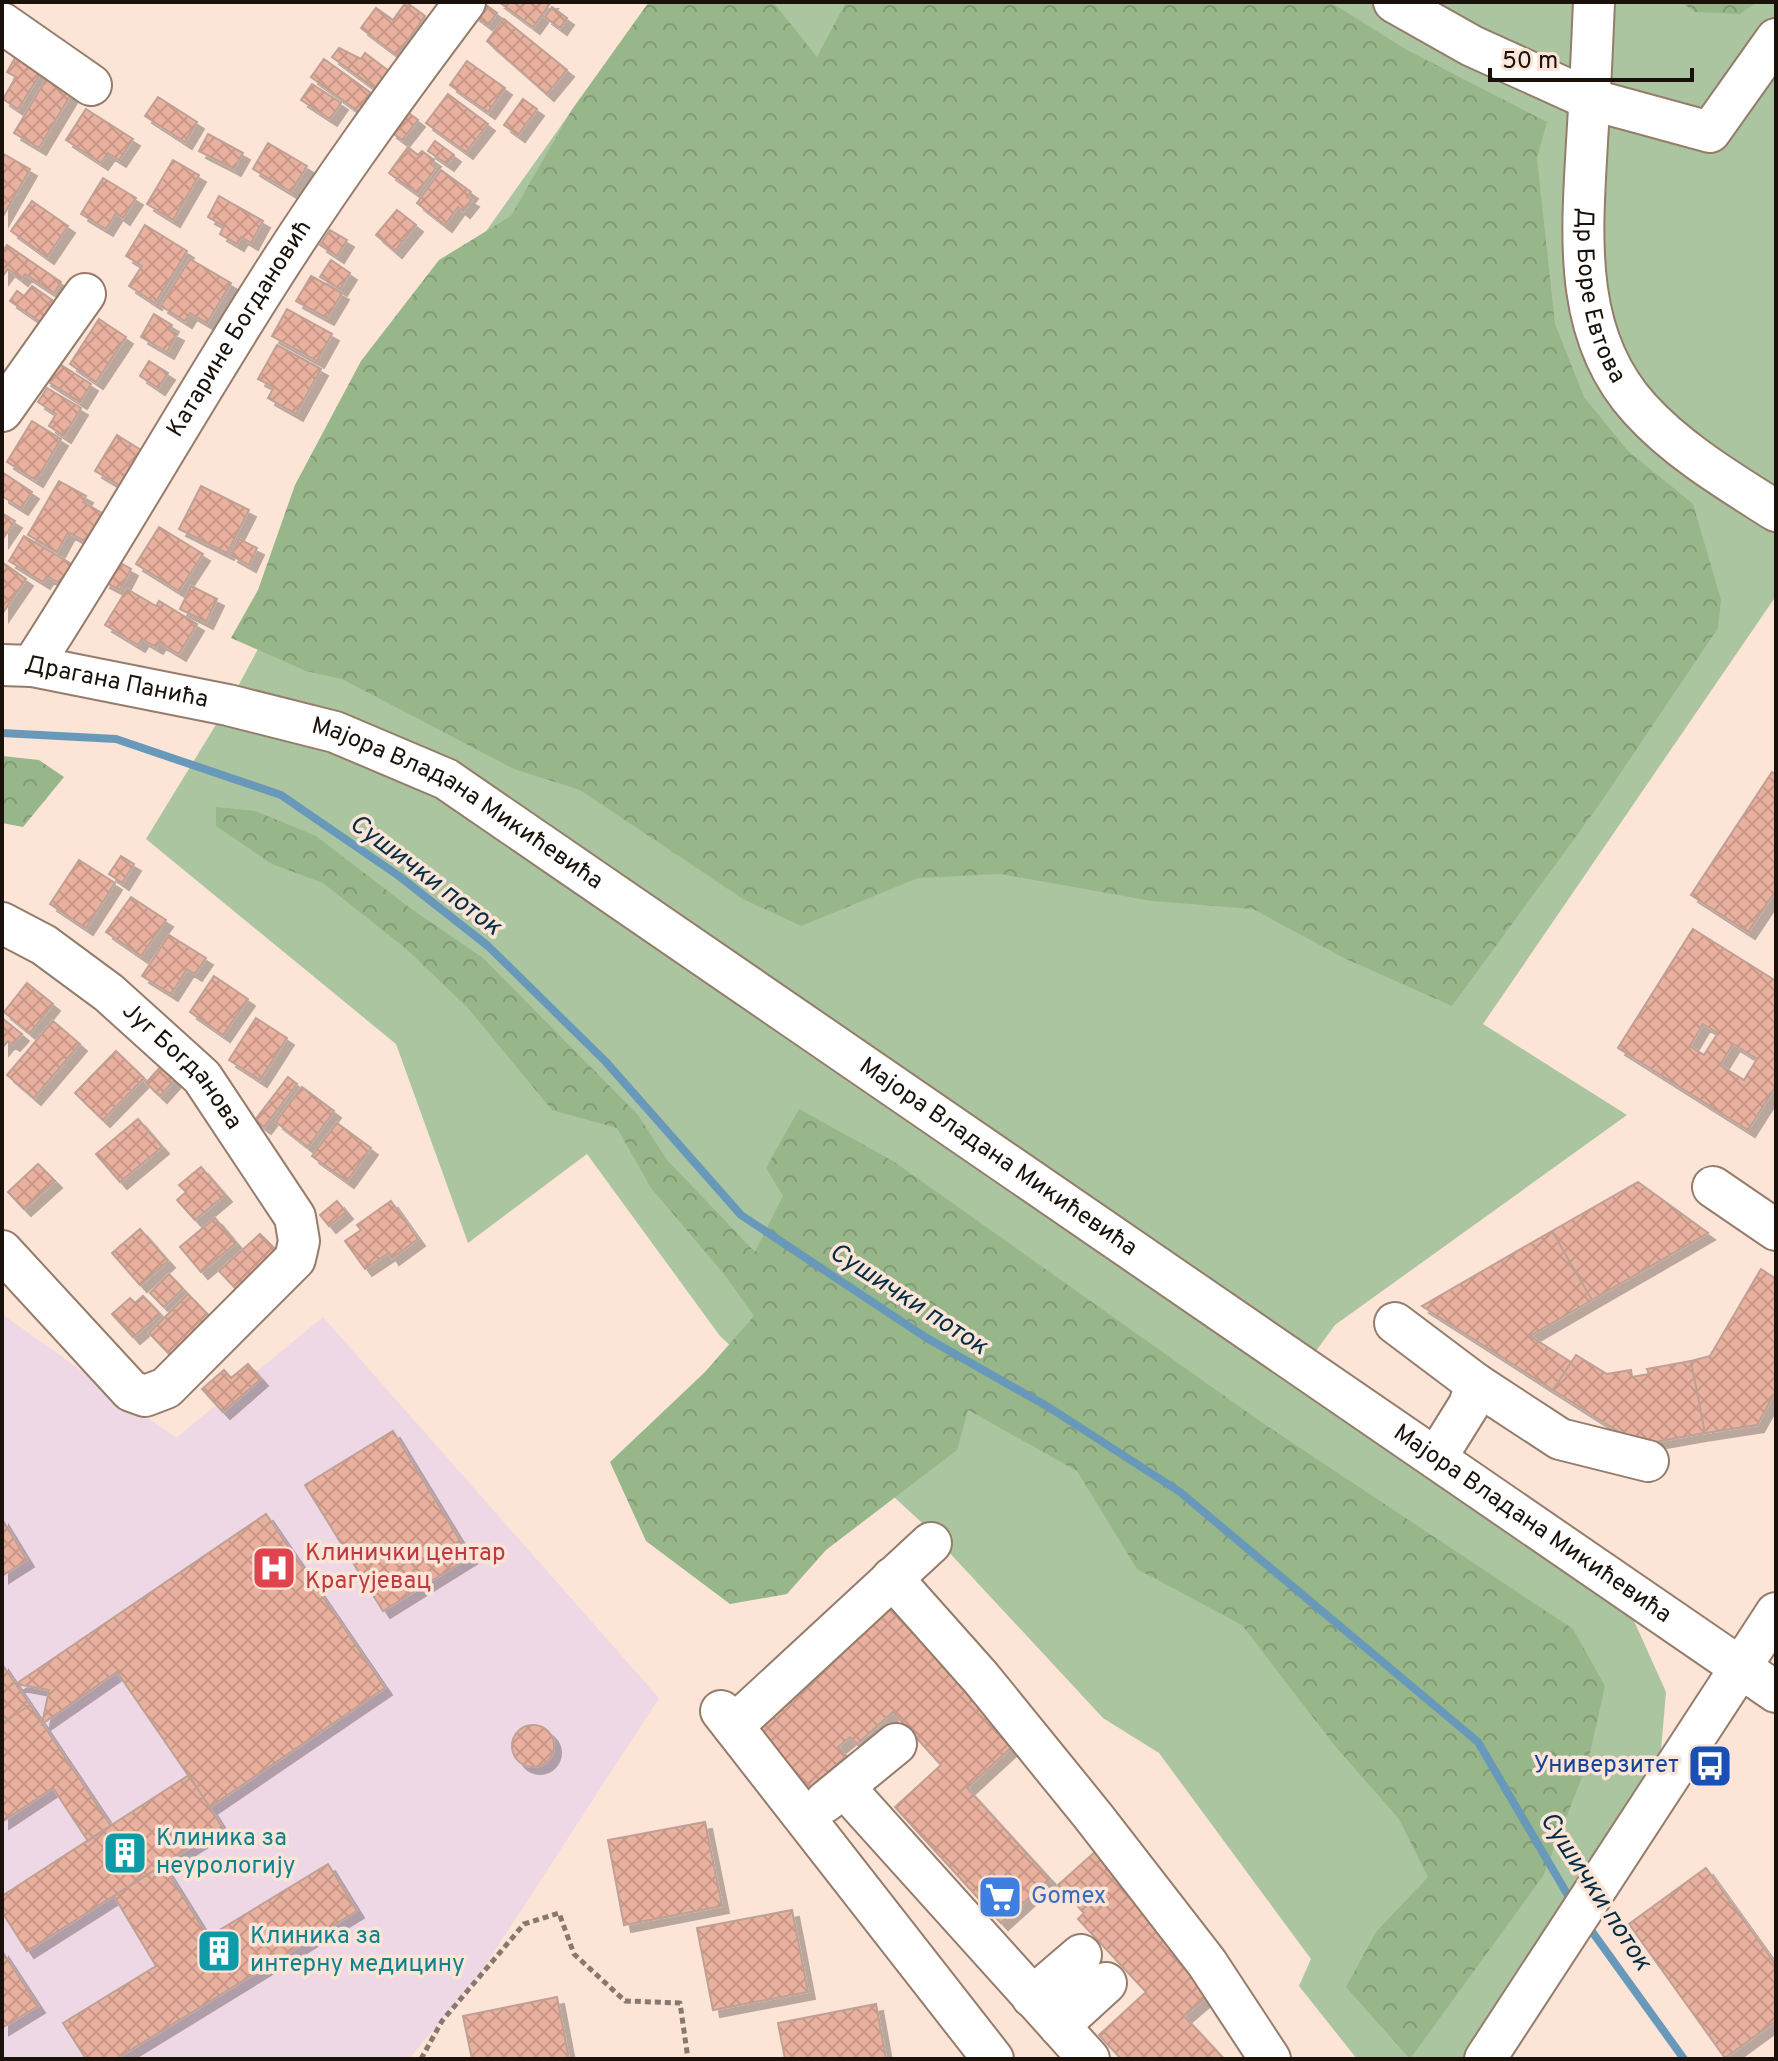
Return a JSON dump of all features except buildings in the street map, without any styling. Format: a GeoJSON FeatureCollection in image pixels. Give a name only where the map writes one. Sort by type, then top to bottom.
{"type":"FeatureCollection","features":[{"type":"Feature","properties":{"kind":"street","name":"Катарине Богдановић"},"geometry":{"type":"LineString","coordinates":[[17,666],[114,539],[267,284],[385,109],[465,2]]}},
{"type":"Feature","properties":{"kind":"street"},"geometry":{"type":"LineString","coordinates":[[1394,2],[1472,46],[1589,99],[1710,132],[1776,39]]}},
{"type":"Feature","properties":{"kind":"street","name":"Др Боре Евтова"},"geometry":{"type":"LineString","coordinates":[[1594,2],[1582,239],[1591,316],[1602,348],[1638,407],[1667,436],[1776,511]]}},
{"type":"Feature","properties":{"kind":"street"},"geometry":{"type":"LineString","coordinates":[[2,23],[91,85]]}},
{"type":"Feature","properties":{"kind":"street"},"geometry":{"type":"LineString","coordinates":[[2,411],[85,294]]}},
{"type":"Feature","properties":{"kind":"street","name":"Драгана Панића"},"geometry":{"type":"LineString","coordinates":[[17,666],[228,705]]}},
{"type":"Feature","properties":{"kind":"street","name":"Мајора Владана Микићевића"},"geometry":{"type":"LineString","coordinates":[[228,705],[335,732],[446,779],[1776,1692]]}},
{"type":"Feature","properties":{"kind":"street","name":"Југ Богданова"},"geometry":{"type":"LineString","coordinates":[[2,923],[44,945],[109,993],[202,1077],[295,1217],[299,1241],[295,1259],[166,1388],[145,1396],[131,1391],[2,1251]]}},
{"type":"Feature","properties":{"kind":"street"},"geometry":{"type":"LineString","coordinates":[[1713,1187],[1776,1230]]}},
{"type":"Feature","properties":{"kind":"street"},"geometry":{"type":"LineString","coordinates":[[1395,1323],[1476,1384],[1560,1439],[1648,1461]]}},
{"type":"Feature","properties":{"kind":"street"},"geometry":{"type":"LineString","coordinates":[[1436,1458],[1469,1405],[1476,1384]]}},
{"type":"Feature","properties":{"kind":"street"},"geometry":{"type":"LineString","coordinates":[[931,1543],[727,1718],[993,2059]]}},
{"type":"Feature","properties":{"kind":"street"},"geometry":{"type":"LineString","coordinates":[[892,1578],[981,1678],[1093,1816],[1207,1963],[1270,2059]]}},
{"type":"Feature","properties":{"kind":"street"},"geometry":{"type":"LineString","coordinates":[[1485,2059],[1776,1613]]}},
{"type":"Feature","properties":{"kind":"street"},"geometry":{"type":"LineString","coordinates":[[807,1818],[896,1744]]}},
{"type":"Feature","properties":{"kind":"street"},"geometry":{"type":"LineString","coordinates":[[844,1787],[1089,2059]]}},
{"type":"Feature","properties":{"kind":"street"},"geometry":{"type":"LineString","coordinates":[[1032,1997],[1094,1969],[1059,2026]]}},
{"type":"Feature","properties":{"kind":"path"},"geometry":{"type":"LineString","coordinates":[[421,2059],[442,2021],[524,1924],[559,1913],[574,1954],[625,2001],[680,2003],[688,2059]]}},
{"type":"Feature","properties":{"kind":"shaded area","name":"Клинички центар Крагујевац"},"geometry":{"type":"Polygon","coordinates":[[[2,1314],[176,1438],[323,1317],[659,1698],[481,1972],[409,2059],[2,2059],[2,1314]]]}},
{"type":"Feature","properties":{"kind":"green space"},"geometry":{"type":"Polygon","coordinates":[[[649,2],[1776,2],[1776,596],[1483,1024],[1627,1115],[1335,1325],[1294,1381],[1630,1612],[1666,1692],[1660,1762],[1485,2059],[1357,2059],[1299,1986],[1311,1959],[1159,1753],[1103,1718],[920,1521],[720,1336],[587,1154],[468,1243],[396,1044],[146,839],[228,705],[467,258],[649,2]]]}},
{"type":"Feature","properties":{"kind":"green space"},"geometry":{"type":"Polygon","coordinates":[[[649,2],[773,2],[817,57],[846,2],[1330,2],[1407,50],[1547,122],[1537,158],[1555,324],[1584,397],[1628,451],[1693,504],[1721,600],[1718,628],[1601,802],[1452,1006],[1344,958],[1253,909],[1152,901],[1000,874],[918,878],[801,926],[743,899],[580,790],[514,769],[342,679],[306,671],[231,638],[258,590],[295,485],[361,361],[439,260],[511,216],[571,111],[649,2]]]}},
{"type":"Feature","properties":{"kind":"green space"},"geometry":{"type":"Polygon","coordinates":[[[1681,2],[1757,2],[1740,14],[1695,12],[1681,2]]]}},
{"type":"Feature","properties":{"kind":"green space"},"geometry":{"type":"Polygon","coordinates":[[[2,756],[39,760],[64,777],[23,827],[2,823],[2,756]]]}},
{"type":"Feature","properties":{"kind":"green space"},"geometry":{"type":"Polygon","coordinates":[[[216,807],[255,811],[316,836],[410,908],[483,958],[638,1115],[667,1160],[755,1252],[783,1196],[766,1168],[799,1109],[893,1161],[1264,1424],[1573,1629],[1605,1686],[1588,1762],[1543,1876],[1410,2059],[1346,1987],[1376,1932],[1428,1877],[1399,1819],[1335,1746],[1242,1625],[1137,1569],[1077,1471],[968,1410],[957,1450],[826,1550],[787,1594],[730,1604],[646,1541],[610,1462],[705,1372],[754,1316],[724,1274],[651,1188],[617,1128],[552,1110],[468,1008],[404,947],[323,883],[272,864],[216,826],[216,807]]]}},
{"type":"Feature","properties":{"kind":"waterway","name":"Сушички поток"},"geometry":{"type":"LineString","coordinates":[[2,733],[116,739],[281,795],[399,876],[488,946],[606,1062],[741,1215],[925,1337],[1050,1408],[1180,1492],[1478,1742],[1573,1904]]}},
{"type":"Feature","properties":{"kind":"waterway","name":"Сушички поток"},"geometry":{"type":"LineString","coordinates":[[1588,1926],[1684,2059]]}},
{"type":"Feature","properties":{"kind":"place","name":"Клинички центар Крагујевац"},"geometry":{"type":"Point","coordinates":[274,1568]}},
{"type":"Feature","properties":{"kind":"place","name":"Универзитет"},"geometry":{"type":"Point","coordinates":[1710,1766]}},
{"type":"Feature","properties":{"kind":"place","name":"Клиника за неурологију"},"geometry":{"type":"Point","coordinates":[125,1853]}},
{"type":"Feature","properties":{"kind":"place","name":"Gomex"},"geometry":{"type":"Point","coordinates":[1000,1897]}},
{"type":"Feature","properties":{"kind":"place","name":"Клиника за интерну медицину"},"geometry":{"type":"Point","coordinates":[219,1951]}}]}
